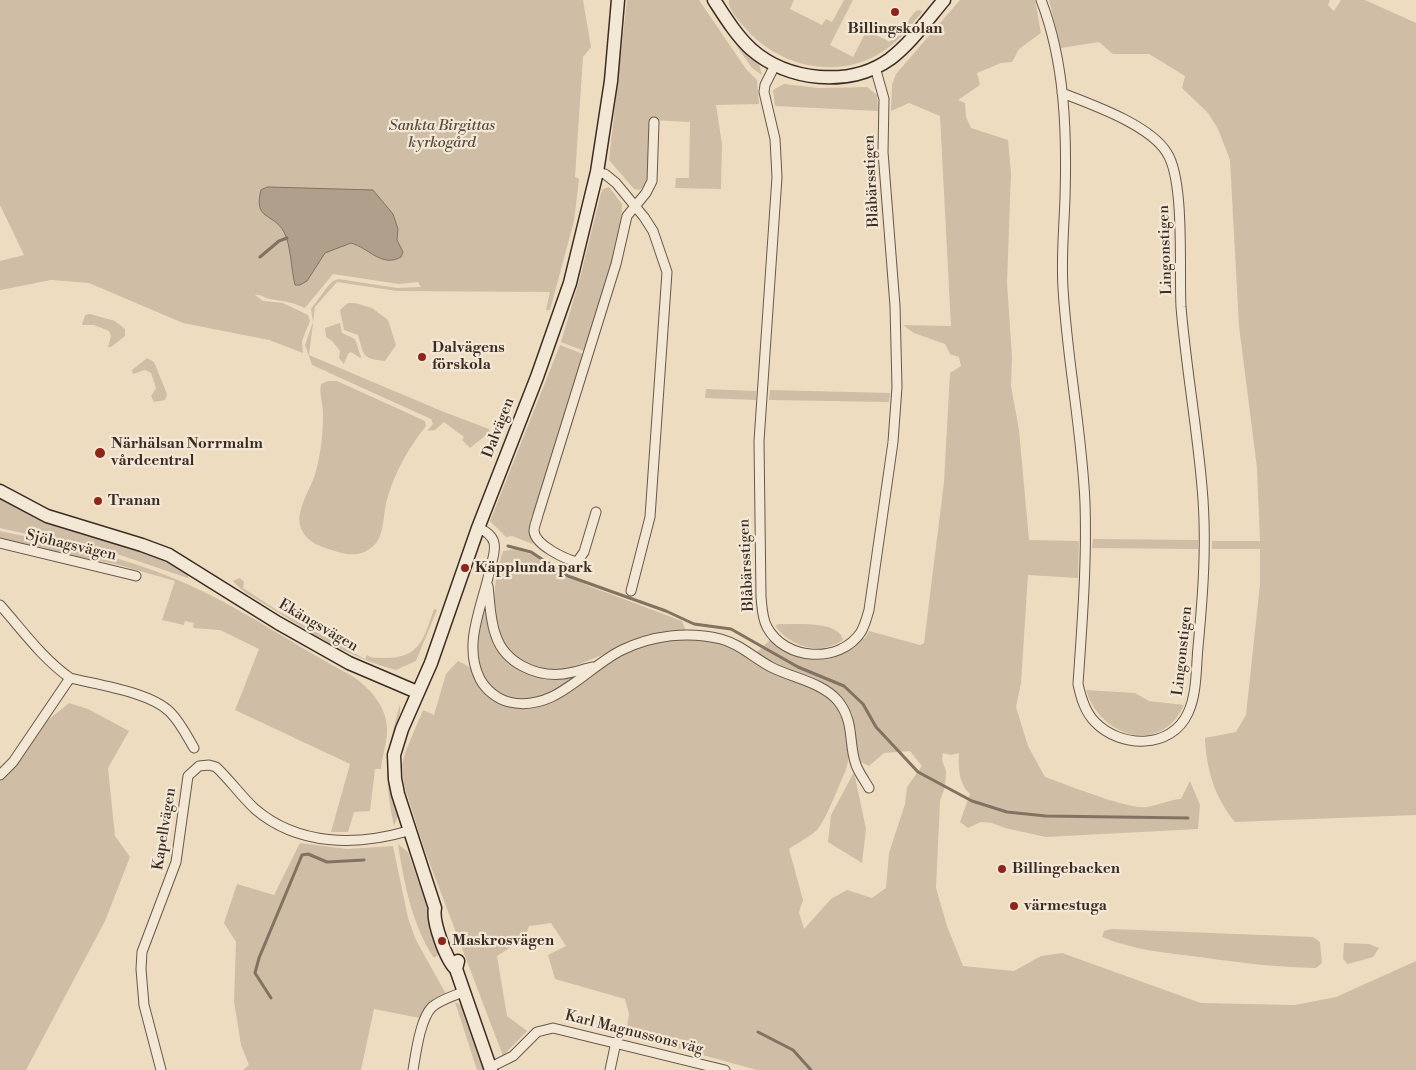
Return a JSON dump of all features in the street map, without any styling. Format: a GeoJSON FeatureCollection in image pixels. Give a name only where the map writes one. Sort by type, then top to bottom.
{"type":"FeatureCollection","features":[{"type":"Feature","properties":{"kind":"street","name":"Dalvägen"},"geometry":{"type":"LineString","coordinates":[[417,692],[431,663],[478,528],[539,372],[570,283],[597,172],[611,81],[618,0]]}},
{"type":"Feature","properties":{"kind":"street"},"geometry":{"type":"LineString","coordinates":[[714,0],[742,39],[752,49],[775,65],[796,73],[817,77],[849,75],[875,67],[902,49],[944,0]]}},
{"type":"Feature","properties":{"kind":"street","name":"Lingonstigen"},"geometry":{"type":"LineString","coordinates":[[1041,0],[1048,17],[1057,55],[1066,148],[1063,288],[1082,461],[1086,544],[1078,684],[1084,706],[1109,734],[1130,742],[1151,741],[1177,729],[1190,709],[1202,608],[1204,561],[1202,489],[1180,290],[1176,179],[1166,151],[1151,135],[1062,94]]}},
{"type":"Feature","properties":{"kind":"street","name":"Blåbärsstigen"},"geometry":{"type":"LineString","coordinates":[[775,65],[765,84],[764,92],[775,139],[777,177],[759,441],[761,597],[764,620],[774,636],[793,650],[816,655],[838,651],[849,643],[861,632],[867,617],[894,431],[897,355],[883,152],[884,99],[875,67]]}},
{"type":"Feature","properties":{"kind":"street"},"geometry":{"type":"LineString","coordinates":[[596,512],[584,552],[577,562],[565,560],[538,541],[534,531],[616,264],[627,216],[646,193],[652,181],[654,122]]}},
{"type":"Feature","properties":{"kind":"street"},"geometry":{"type":"LineString","coordinates":[[597,172],[605,174],[616,182],[653,231],[665,261],[668,283],[650,517],[631,591]]}},
{"type":"Feature","properties":{"kind":"street","name":"Ekängsvägen"},"geometry":{"type":"LineString","coordinates":[[0,491],[47,516],[169,555],[278,623],[349,663],[417,692]]}},
{"type":"Feature","properties":{"kind":"street"},"geometry":{"type":"LineString","coordinates":[[478,528],[486,532],[493,541],[494,551],[477,616],[473,646],[474,667],[488,691],[508,702],[536,702],[556,695],[622,650],[650,638],[684,634],[722,640],[788,675],[826,689],[838,700],[851,726],[856,765],[869,788]]}},
{"type":"Feature","properties":{"kind":"street","name":"Sjöhagsvägen"},"geometry":{"type":"LineString","coordinates":[[0,543],[136,576]]}},
{"type":"Feature","properties":{"kind":"street"},"geometry":{"type":"LineString","coordinates":[[487,583],[496,638],[506,654],[517,663],[544,674],[562,674],[596,666]]}},
{"type":"Feature","properties":{"kind":"street"},"geometry":{"type":"LineString","coordinates":[[0,605],[45,659],[70,678],[132,694],[168,710],[194,748]]}},
{"type":"Feature","properties":{"kind":"street"},"geometry":{"type":"LineString","coordinates":[[0,775],[13,762],[70,678]]}},
{"type":"Feature","properties":{"kind":"street"},"geometry":{"type":"LineString","coordinates":[[417,692],[397,743],[394,755],[395,779],[408,831],[435,908],[441,913],[457,958],[456,969],[463,992],[491,1069]]}},
{"type":"Feature","properties":{"kind":"street","name":"Kapellvägen"},"geometry":{"type":"LineString","coordinates":[[161,1070],[144,1005],[141,961],[174,870],[182,826],[186,782],[192,771],[199,766],[209,765],[216,767],[258,811],[275,823],[304,835],[339,841],[373,839],[408,831]]}},
{"type":"Feature","properties":{"kind":"street"},"geometry":{"type":"LineString","coordinates":[[413,1070],[424,1017],[441,1001],[463,992]]}},
{"type":"Feature","properties":{"kind":"street","name":"Karl Magnussons väg"},"geometry":{"type":"LineString","coordinates":[[491,1069],[513,1056],[530,1036],[544,1029],[564,1029],[725,1070]]}},
{"type":"Feature","properties":{"kind":"street"},"geometry":{"type":"LineString","coordinates":[[610,1070],[616,1042]]}},
{"type":"Feature","properties":{"kind":"green space","name":"Sankta Birgittas kyrkogård"},"geometry":{"type":"Polygon","coordinates":[[[0,0],[583,0],[591,47],[583,57],[575,177],[579,179],[574,221],[550,310],[546,310],[550,292],[397,291],[337,282],[315,307],[309,355],[489,429],[490,432],[470,448],[462,440],[464,437],[444,422],[435,430],[427,431],[433,424],[431,419],[312,365],[305,345],[313,322],[311,309],[333,281],[339,279],[397,288],[421,287],[418,282],[399,284],[333,274],[305,308],[296,304],[255,295],[263,301],[283,303],[308,315],[310,321],[302,341],[303,353],[269,340],[183,323],[89,283],[51,280],[0,290],[0,261],[24,255],[0,205],[0,0]]]}},
{"type":"Feature","properties":{"kind":"green space"},"geometry":{"type":"Polygon","coordinates":[[[627,0],[699,0],[746,69],[757,80],[759,104],[716,105],[722,144],[721,189],[675,188],[676,178],[689,178],[690,122],[650,120],[648,180],[645,187],[639,190],[634,189],[609,160],[627,0]]]}},
{"type":"Feature","properties":{"kind":"green space"},"geometry":{"type":"Polygon","coordinates":[[[705,0],[759,64],[762,75],[752,68],[705,0]]]}},
{"type":"Feature","properties":{"kind":"green space"},"geometry":{"type":"Polygon","coordinates":[[[729,0],[794,0],[790,9],[822,25],[826,19],[832,22],[844,0],[853,0],[830,45],[853,57],[865,34],[858,30],[861,20],[860,27],[890,42],[893,35],[897,37],[900,34],[915,12],[918,10],[923,11],[890,46],[868,60],[849,65],[812,66],[793,61],[776,53],[760,42],[737,19],[730,7],[729,0]]]}},
{"type":"Feature","properties":{"kind":"green space"},"geometry":{"type":"Polygon","coordinates":[[[960,0],[1035,0],[1041,33],[1019,49],[1012,62],[1001,63],[977,73],[980,85],[958,100],[965,103],[966,117],[971,128],[1008,140],[1011,173],[1007,283],[1012,357],[1011,386],[1019,430],[1029,540],[1079,541],[1078,578],[1028,575],[1021,683],[1016,707],[1028,746],[1045,777],[1112,801],[1138,807],[1147,807],[1181,799],[1190,781],[1200,805],[1198,829],[1046,837],[1005,828],[992,823],[981,822],[968,828],[960,822],[970,794],[961,780],[959,753],[951,755],[943,753],[942,760],[946,771],[945,787],[940,801],[936,888],[947,926],[963,966],[1014,971],[1041,956],[1062,953],[1201,1003],[1295,1005],[1336,997],[1416,961],[1416,1070],[757,1070],[626,1034],[629,1014],[625,999],[555,979],[548,955],[566,946],[551,923],[529,926],[525,938],[497,956],[507,1016],[527,1031],[503,1056],[425,851],[404,785],[402,765],[405,753],[423,710],[434,715],[446,674],[458,661],[471,669],[479,686],[492,699],[509,706],[521,708],[540,706],[557,699],[620,656],[637,647],[655,641],[693,638],[723,645],[787,679],[819,691],[832,700],[844,718],[848,729],[849,752],[845,772],[821,825],[814,833],[789,849],[803,900],[799,912],[804,929],[831,899],[847,890],[872,898],[886,888],[889,853],[905,804],[907,787],[922,766],[910,751],[884,753],[869,766],[859,761],[852,713],[824,683],[794,674],[756,653],[771,639],[796,655],[814,660],[824,660],[843,653],[856,642],[865,638],[869,631],[920,645],[924,643],[944,482],[950,373],[961,366],[959,357],[950,354],[945,344],[914,333],[903,325],[951,326],[940,116],[909,103],[891,111],[892,85],[896,74],[960,0]]]}},
{"type":"Feature","properties":{"kind":"green space"},"geometry":{"type":"Polygon","coordinates":[[[1049,0],[1330,0],[1328,5],[1334,11],[1341,0],[1365,0],[1416,23],[1416,815],[1235,822],[1217,793],[1207,761],[1205,738],[1236,732],[1246,715],[1260,584],[1260,549],[1212,549],[1212,541],[1260,541],[1257,468],[1239,326],[1230,160],[1218,129],[1208,113],[1182,88],[1185,76],[1149,54],[1113,54],[1099,42],[1061,48],[1049,0]]]}},
{"type":"Feature","properties":{"kind":"green space"},"geometry":{"type":"Polygon","coordinates":[[[784,84],[819,88],[867,87],[877,95],[878,111],[775,106],[773,90],[784,84]]]}},
{"type":"Feature","properties":{"kind":"green space"},"geometry":{"type":"Polygon","coordinates":[[[609,187],[622,204],[621,223],[608,279],[584,351],[561,342],[580,278],[601,193],[603,189],[609,187]]]}},
{"type":"Feature","properties":{"kind":"green space"},"geometry":{"type":"Polygon","coordinates":[[[348,303],[372,308],[388,320],[396,345],[385,361],[367,357],[358,335],[344,330],[340,310],[348,303]]]}},
{"type":"Feature","properties":{"kind":"green space"},"geometry":{"type":"Polygon","coordinates":[[[90,314],[115,321],[125,329],[125,336],[111,347],[108,347],[111,336],[109,331],[94,325],[82,325],[85,315],[90,314]]]}},
{"type":"Feature","properties":{"kind":"green space"},"geometry":{"type":"Polygon","coordinates":[[[340,323],[342,333],[355,339],[361,357],[351,352],[348,354],[344,364],[339,358],[340,351],[326,337],[325,328],[340,323]]]}},
{"type":"Feature","properties":{"kind":"green space"},"geometry":{"type":"Polygon","coordinates":[[[560,345],[583,354],[530,527],[533,544],[512,536],[506,537],[490,521],[560,345]]]}},
{"type":"Feature","properties":{"kind":"green space"},"geometry":{"type":"Polygon","coordinates":[[[147,358],[154,362],[167,394],[165,400],[154,402],[151,396],[156,388],[151,373],[145,370],[133,374],[132,370],[147,358]]]}},
{"type":"Feature","properties":{"kind":"green space"},"geometry":{"type":"Polygon","coordinates":[[[328,381],[337,381],[425,421],[426,426],[414,442],[391,486],[379,538],[372,547],[358,554],[343,553],[316,544],[307,538],[299,521],[319,457],[323,421],[321,384],[328,381]]]}},
{"type":"Feature","properties":{"kind":"green space"},"geometry":{"type":"Polygon","coordinates":[[[706,389],[756,391],[756,400],[705,398],[706,389]]]}},
{"type":"Feature","properties":{"kind":"green space"},"geometry":{"type":"Polygon","coordinates":[[[770,390],[890,393],[889,402],[769,400],[770,390]]]}},
{"type":"Feature","properties":{"kind":"green space"},"geometry":{"type":"Polygon","coordinates":[[[0,497],[163,558],[188,573],[188,578],[120,555],[0,528],[0,497]]]}},
{"type":"Feature","properties":{"kind":"green space"},"geometry":{"type":"Polygon","coordinates":[[[0,531],[69,546],[136,564],[180,581],[225,603],[354,677],[376,698],[384,712],[387,727],[381,769],[375,769],[370,811],[354,812],[348,832],[331,832],[350,764],[235,710],[259,649],[220,630],[193,628],[194,623],[185,621],[184,625],[162,620],[175,581],[119,565],[0,541],[0,531]]]}},
{"type":"Feature","properties":{"kind":"green space"},"geometry":{"type":"Polygon","coordinates":[[[1093,539],[1198,540],[1198,549],[1092,548],[1093,539]]]}},
{"type":"Feature","properties":{"kind":"green space"},"geometry":{"type":"Polygon","coordinates":[[[516,549],[536,556],[552,570],[682,621],[686,631],[654,634],[565,670],[540,669],[521,662],[508,650],[499,633],[495,614],[497,572],[503,551],[516,549]]]}},
{"type":"Feature","properties":{"kind":"green space"},"geometry":{"type":"Polygon","coordinates":[[[240,578],[244,582],[243,588],[278,611],[365,659],[367,655],[374,658],[395,657],[412,651],[423,638],[434,609],[437,610],[416,661],[396,670],[379,665],[347,652],[316,635],[246,593],[233,581],[240,578]]]}},
{"type":"Feature","properties":{"kind":"green space"},"geometry":{"type":"Polygon","coordinates":[[[486,594],[494,641],[529,672],[580,673],[562,687],[540,697],[529,699],[507,697],[490,687],[480,673],[476,651],[476,641],[486,594]]]}},
{"type":"Feature","properties":{"kind":"green space"},"geometry":{"type":"Polygon","coordinates":[[[779,624],[825,626],[834,629],[843,640],[824,648],[806,647],[789,639],[775,626],[779,624]]]}},
{"type":"Feature","properties":{"kind":"green space"},"geometry":{"type":"Polygon","coordinates":[[[1086,690],[1135,693],[1149,701],[1184,705],[1174,721],[1161,731],[1147,735],[1132,734],[1117,729],[1104,719],[1093,706],[1086,690]]]}},
{"type":"Feature","properties":{"kind":"green space"},"geometry":{"type":"Polygon","coordinates":[[[69,703],[88,709],[129,731],[108,768],[115,836],[130,857],[105,921],[26,1070],[0,1070],[0,779],[42,725],[69,703]]]}},
{"type":"Feature","properties":{"kind":"green space"},"geometry":{"type":"Polygon","coordinates":[[[400,704],[390,757],[392,795],[398,816],[394,826],[387,778],[389,751],[400,704]]]}},
{"type":"Feature","properties":{"kind":"green space"},"geometry":{"type":"Polygon","coordinates":[[[854,772],[866,829],[862,863],[828,842],[831,815],[854,772]]]}},
{"type":"Feature","properties":{"kind":"green space"},"geometry":{"type":"Polygon","coordinates":[[[300,843],[347,849],[393,846],[408,918],[416,940],[446,994],[430,1003],[420,1018],[374,1009],[361,1070],[243,1070],[249,1065],[241,1045],[234,1001],[236,942],[224,923],[237,884],[274,895],[300,843]]]}},
{"type":"Feature","properties":{"kind":"green space"},"geometry":{"type":"Polygon","coordinates":[[[398,844],[408,852],[434,927],[429,929],[439,954],[434,958],[420,932],[410,903],[398,844]]]}},
{"type":"Feature","properties":{"kind":"green space"},"geometry":{"type":"Polygon","coordinates":[[[1112,929],[1313,937],[1320,942],[1322,963],[1316,968],[1272,966],[1150,950],[1102,937],[1104,931],[1112,929]]]}},
{"type":"Feature","properties":{"kind":"green space"},"geometry":{"type":"Polygon","coordinates":[[[1344,943],[1369,944],[1379,948],[1373,957],[1348,964],[1343,959],[1344,943]]]}},
{"type":"Feature","properties":{"kind":"green space"},"geometry":{"type":"Polygon","coordinates":[[[455,1002],[461,1005],[485,1070],[477,1070],[455,1002]]]}},
{"type":"Feature","properties":{"kind":"shaded area"},"geometry":{"type":"Polygon","coordinates":[[[268,187],[373,190],[393,214],[398,229],[397,240],[403,252],[401,257],[394,260],[382,259],[351,243],[325,253],[307,281],[300,285],[295,285],[284,232],[275,221],[262,212],[260,207],[261,190],[268,187]]]}},
{"type":"Feature","properties":{"kind":"waterway"},"geometry":{"type":"LineString","coordinates":[[260,257],[279,241],[287,238]]}},
{"type":"Feature","properties":{"kind":"waterway"},"geometry":{"type":"LineString","coordinates":[[508,546],[531,552],[568,576],[666,611],[694,624],[731,629],[798,667],[844,686],[863,704],[876,727],[918,772],[972,801],[1007,812],[1046,816],[1188,818]]}},
{"type":"Feature","properties":{"kind":"waterway"},"geometry":{"type":"LineString","coordinates":[[271,998],[255,973],[259,958],[302,855],[308,854],[327,862],[364,860]]}},
{"type":"Feature","properties":{"kind":"waterway"},"geometry":{"type":"LineString","coordinates":[[758,1032],[793,1050],[811,1070]]}},
{"type":"Feature","properties":{"kind":"place","name":"Billingskolan"},"geometry":{"type":"Point","coordinates":[895,12]}},
{"type":"Feature","properties":{"kind":"place","name":"Dalvägens förskola"},"geometry":{"type":"Point","coordinates":[422,357]}},
{"type":"Feature","properties":{"kind":"place","name":"Närhälsan Norrmalm vårdcentral"},"geometry":{"type":"Point","coordinates":[100,453]}},
{"type":"Feature","properties":{"kind":"place","name":"Tranan"},"geometry":{"type":"Point","coordinates":[98,501]}},
{"type":"Feature","properties":{"kind":"place","name":"Käpplunda park"},"geometry":{"type":"Point","coordinates":[465,568]}},
{"type":"Feature","properties":{"kind":"place","name":"Billingebacken"},"geometry":{"type":"Point","coordinates":[1002,869]}},
{"type":"Feature","properties":{"kind":"place","name":"värmestuga"},"geometry":{"type":"Point","coordinates":[1014,906]}},
{"type":"Feature","properties":{"kind":"place","name":"Maskrosvägen"},"geometry":{"type":"Point","coordinates":[442,941]}}]}
